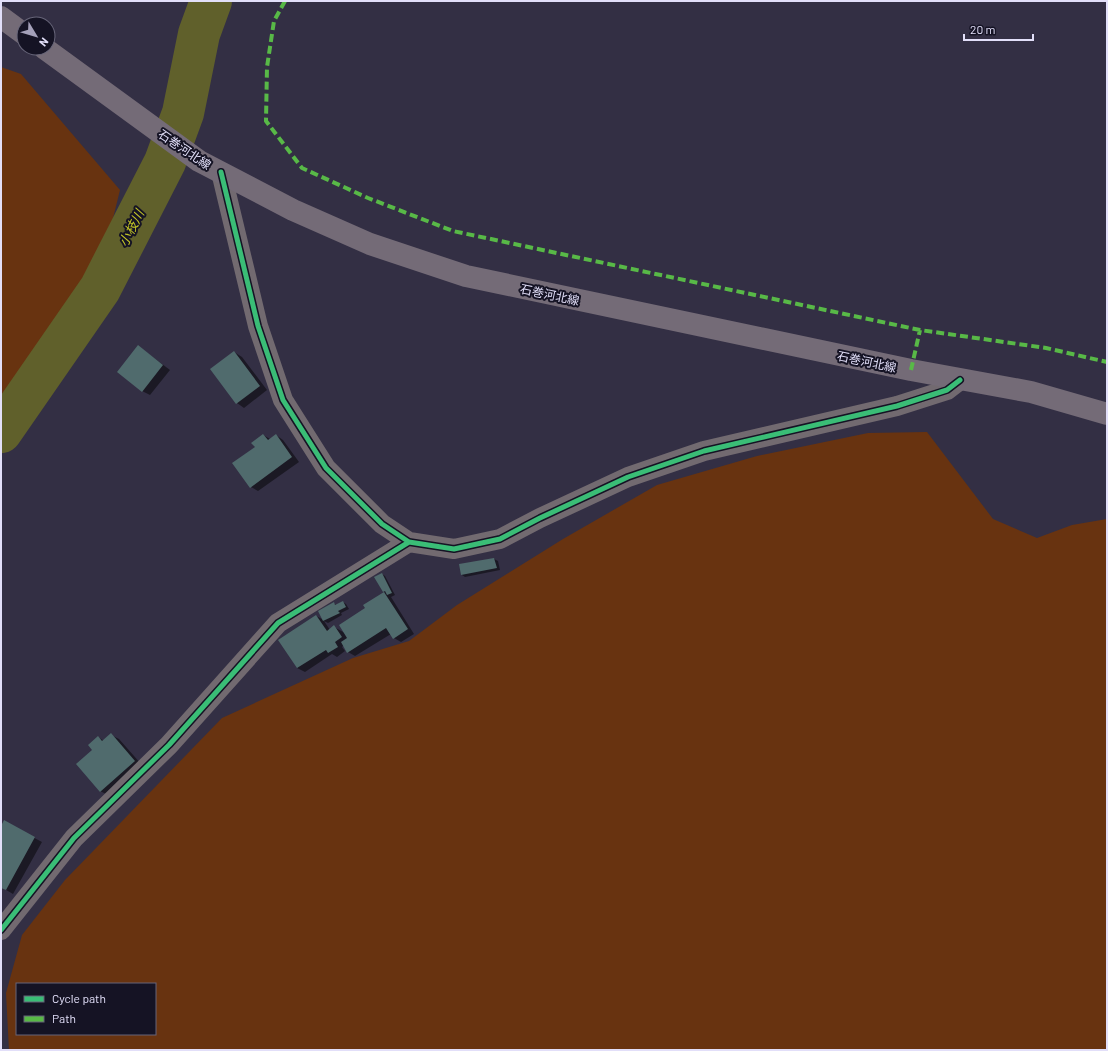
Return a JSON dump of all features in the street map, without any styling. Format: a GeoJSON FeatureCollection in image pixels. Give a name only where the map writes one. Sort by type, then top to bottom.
{"type":"FeatureCollection","features":[{"type":"Feature","properties":{"kind":"main road"},"geometry":{"type":"LineString","coordinates":[[1,17],[16,28]]}},
{"type":"Feature","properties":{"kind":"main road","name":"石巻河北線"},"geometry":{"type":"LineString","coordinates":[[55,56],[199,161],[293,210],[370,244],[466,276],[960,380],[1031,392],[1107,414]]}},
{"type":"Feature","properties":{"kind":"street"},"geometry":{"type":"LineString","coordinates":[[220,172],[258,326],[283,400],[326,468],[382,524],[409,542],[454,549],[500,538],[628,477],[704,451],[897,406],[946,390],[960,380]]}},
{"type":"Feature","properties":{"kind":"street"},"geometry":{"type":"LineString","coordinates":[[1,930],[74,838],[169,745],[278,623],[409,542]]}},
{"type":"Feature","properties":{"kind":"shaded area"},"geometry":{"type":"Polygon","coordinates":[[[1,67],[21,74],[120,190],[101,267],[1,405],[1,67]]]}},
{"type":"Feature","properties":{"kind":"shaded area"},"geometry":{"type":"Polygon","coordinates":[[[927,432],[993,519],[1037,538],[1072,525],[1107,519],[1107,1050],[9,1050],[6,993],[22,935],[65,880],[222,718],[353,658],[409,641],[457,605],[563,539],[657,485],[757,456],[868,433],[927,432]]]}},
{"type":"Feature","properties":{"kind":"building"},"geometry":{"type":"Polygon","coordinates":[[[138,345],[163,365],[142,392],[117,372],[138,345]]]}},
{"type":"Feature","properties":{"kind":"building"},"geometry":{"type":"Polygon","coordinates":[[[234,351],[260,386],[236,404],[210,369],[234,351]]]}},
{"type":"Feature","properties":{"kind":"building"},"geometry":{"type":"Polygon","coordinates":[[[263,434],[268,440],[276,434],[292,457],[250,488],[232,463],[255,447],[251,443],[263,434]]]}},
{"type":"Feature","properties":{"kind":"building"},"geometry":{"type":"Polygon","coordinates":[[[494,558],[497,568],[461,575],[459,564],[494,558]]]}},
{"type":"Feature","properties":{"kind":"building"},"geometry":{"type":"Polygon","coordinates":[[[382,573],[392,593],[387,595],[385,591],[383,592],[374,577],[382,573]]]}},
{"type":"Feature","properties":{"kind":"building"},"geometry":{"type":"Polygon","coordinates":[[[384,592],[408,629],[393,639],[386,628],[347,653],[341,642],[347,638],[339,625],[365,608],[363,605],[384,592]]]}},
{"type":"Feature","properties":{"kind":"building"},"geometry":{"type":"Polygon","coordinates":[[[343,601],[346,607],[338,611],[340,613],[323,621],[318,611],[334,602],[335,605],[343,601]]]}},
{"type":"Feature","properties":{"kind":"building"},"geometry":{"type":"Polygon","coordinates":[[[316,615],[327,631],[334,625],[342,637],[335,642],[338,647],[328,653],[326,650],[297,668],[278,640],[316,615]]]}},
{"type":"Feature","properties":{"kind":"building"},"geometry":{"type":"Polygon","coordinates":[[[111,733],[135,761],[100,792],[76,764],[92,750],[88,745],[98,736],[102,741],[111,733]]]}},
{"type":"Feature","properties":{"kind":"building"},"geometry":{"type":"Polygon","coordinates":[[[4,820],[35,837],[6,890],[1,888],[1,826],[4,820]]]}},
{"type":"Feature","properties":{"kind":"waterway","name":"小枝川"},"geometry":{"type":"LineString","coordinates":[[1,432],[100,289],[165,162],[183,113],[199,34],[211,1]]}},
{"type":"Feature","properties":{"kind":"marked path"},"geometry":{"type":"LineString","coordinates":[[285,1],[274,21],[267,67],[266,121],[302,168],[368,198],[453,231],[920,330],[1046,348],[1107,362]]}},
{"type":"Feature","properties":{"kind":"marked path"},"geometry":{"type":"LineString","coordinates":[[911,370],[920,330]]}},
{"type":"Feature","properties":{"kind":"cycle path"},"geometry":{"type":"LineString","coordinates":[[221,172],[258,326],[283,400],[326,468],[382,524],[409,542],[454,549],[500,539],[540,518],[628,477],[704,451],[897,406],[947,390],[960,380]]}},
{"type":"Feature","properties":{"kind":"cycle path"},"geometry":{"type":"LineString","coordinates":[[1,930],[74,838],[169,745],[278,623],[409,542]]}}]}
